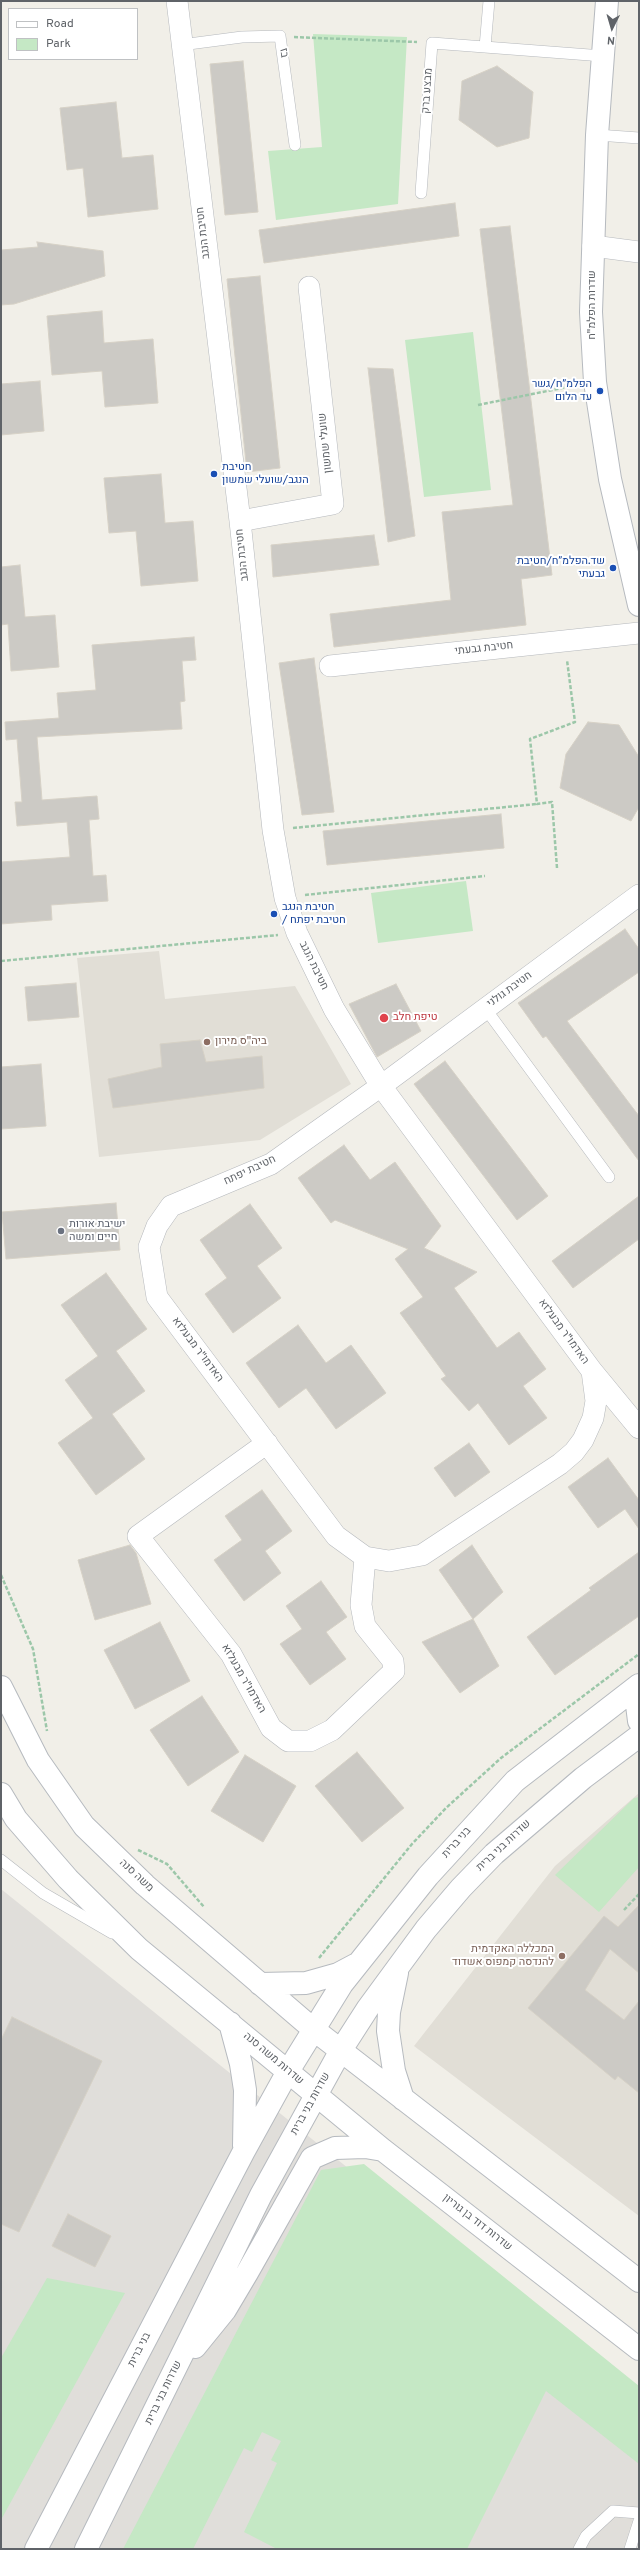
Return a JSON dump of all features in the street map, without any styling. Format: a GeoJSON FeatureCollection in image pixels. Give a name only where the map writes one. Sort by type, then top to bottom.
{"type":"FeatureCollection","features":[{"type":"Feature","properties":{"kind":"main road","name":"שדרות הפלמ\"ח"},"geometry":{"type":"LineString","coordinates":[[607,1],[597,135],[591,312],[595,382],[610,479],[639,605]]}},
{"type":"Feature","properties":{"kind":"main road","name":"משה סנה"},"geometry":{"type":"LineString","coordinates":[[1,1686],[38,1760],[84,1826],[145,1885],[313,2029]]}},
{"type":"Feature","properties":{"kind":"main road"},"geometry":{"type":"LineString","coordinates":[[638,1691],[639,1721]]}},
{"type":"Feature","properties":{"kind":"main road","name":"בני ברית"},"geometry":{"type":"LineString","coordinates":[[313,2029],[356,1964],[428,1876],[515,1781],[638,1691]]}},
{"type":"Feature","properties":{"kind":"main road","name":"שדרות בני ברית"},"geometry":{"type":"LineString","coordinates":[[86,2549],[176,2369],[233,2248],[341,2050],[368,2008],[399,1965],[456,1894],[494,1854],[583,1778],[639,1736]]}},
{"type":"Feature","properties":{"kind":"main road"},"geometry":{"type":"LineString","coordinates":[[1,1794],[16,1819],[68,1879],[139,1949],[230,2023],[241,2064],[245,2090],[244,2151]]}},
{"type":"Feature","properties":{"kind":"main road"},"geometry":{"type":"LineString","coordinates":[[260,1984],[306,1983],[338,1974],[356,1964]]}},
{"type":"Feature","properties":{"kind":"main road"},"geometry":{"type":"LineString","coordinates":[[399,1965],[389,2012],[388,2031],[394,2071],[403,2099]]}},
{"type":"Feature","properties":{"kind":"main road","name":"שדרות משה סנה"},"geometry":{"type":"LineString","coordinates":[[230,2023],[287,2073],[316,2095]]}},
{"type":"Feature","properties":{"kind":"main road"},"geometry":{"type":"LineString","coordinates":[[244,2151],[313,2029],[639,2281]]}},
{"type":"Feature","properties":{"kind":"main road","name":"שדרות דוד בן גוריון"},"geometry":{"type":"LineString","coordinates":[[316,2095],[383,2150],[639,2348]]}},
{"type":"Feature","properties":{"kind":"main road"},"geometry":{"type":"LineString","coordinates":[[176,2369],[225,2310],[312,2158],[335,2148],[365,2147],[383,2150]]}},
{"type":"Feature","properties":{"kind":"main road","name":"בני ברית"},"geometry":{"type":"LineString","coordinates":[[36,2549],[244,2151]]}},
{"type":"Feature","properties":{"kind":"street","name":"חטיבת הנגב"},"geometry":{"type":"LineString","coordinates":[[177,1],[240,520],[273,830],[285,898],[297,933],[334,1009],[381,1086]]}},
{"type":"Feature","properties":{"kind":"street"},"geometry":{"type":"LineString","coordinates":[[593,246],[639,252]]}},
{"type":"Feature","properties":{"kind":"street","name":"שועלי שמשון"},"geometry":{"type":"LineString","coordinates":[[240,520],[333,504],[309,287]]}},
{"type":"Feature","properties":{"kind":"street","name":"חטיבת גבעתי"},"geometry":{"type":"LineString","coordinates":[[330,666],[639,633]]}},
{"type":"Feature","properties":{"kind":"street","name":"חטיבת גולני"},"geometry":{"type":"LineString","coordinates":[[381,1086],[639,895]]}},
{"type":"Feature","properties":{"kind":"street","name":"חטיבת יפתח"},"geometry":{"type":"LineString","coordinates":[[149,1247],[157,1226],[171,1206],[271,1164],[381,1086]]}},
{"type":"Feature","properties":{"kind":"street","name":"האדמו\"ר מבעלזא"},"geometry":{"type":"LineString","coordinates":[[149,1247],[157,1297],[336,1536],[365,1557],[389,1561],[422,1555],[560,1464],[574,1452],[583,1440],[592,1418],[596,1401],[592,1371],[381,1086]]}},
{"type":"Feature","properties":{"kind":"street"},"geometry":{"type":"LineString","coordinates":[[592,1371],[639,1428]]}},
{"type":"Feature","properties":{"kind":"street","name":"האדמו\"ר מבעלזא"},"geometry":{"type":"LineString","coordinates":[[267,1444],[138,1536],[231,1654],[271,1728],[288,1741],[310,1741],[332,1730],[394,1671],[393,1661],[365,1626],[361,1605],[365,1557]]}},
{"type":"Feature","properties":{"kind":"lane"},"geometry":{"type":"LineString","coordinates":[[485,47],[489,1]]}},
{"type":"Feature","properties":{"kind":"lane","name":"בז"},"geometry":{"type":"LineString","coordinates":[[182,45],[242,37],[280,36],[295,145]]}},
{"type":"Feature","properties":{"kind":"lane"},"geometry":{"type":"LineString","coordinates":[[432,43],[602,56]]}},
{"type":"Feature","properties":{"kind":"lane","name":"מבצע ברק"},"geometry":{"type":"LineString","coordinates":[[421,193],[432,43]]}},
{"type":"Feature","properties":{"kind":"lane"},"geometry":{"type":"LineString","coordinates":[[597,135],[639,138]]}},
{"type":"Feature","properties":{"kind":"lane"},"geometry":{"type":"LineString","coordinates":[[485,1008],[609,1177]]}},
{"type":"Feature","properties":{"kind":"lane"},"geometry":{"type":"LineString","coordinates":[[1,1860],[43,1893],[139,1949]]}},
{"type":"Feature","properties":{"kind":"lane"},"geometry":{"type":"LineString","coordinates":[[579,2549],[586,2536],[613,2511],[639,2513]]}},
{"type":"Feature","properties":{"kind":"lane"},"geometry":{"type":"LineString","coordinates":[[630,2549],[639,2522]]}},
{"type":"Feature","properties":{"kind":"path"},"geometry":{"type":"LineString","coordinates":[[280,36],[432,43]]}},
{"type":"Feature","properties":{"kind":"path"},"geometry":{"type":"LineString","coordinates":[[478,406],[595,382]]}},
{"type":"Feature","properties":{"kind":"path"},"geometry":{"type":"LineString","coordinates":[[537,804],[530,739],[575,722],[564,640]]}},
{"type":"Feature","properties":{"kind":"path"},"geometry":{"type":"LineString","coordinates":[[273,830],[552,802],[558,868]]}},
{"type":"Feature","properties":{"kind":"path"},"geometry":{"type":"LineString","coordinates":[[285,898],[485,876]]}},
{"type":"Feature","properties":{"kind":"path"},"geometry":{"type":"LineString","coordinates":[[1,961],[297,933]]}},
{"type":"Feature","properties":{"kind":"path"},"geometry":{"type":"LineString","coordinates":[[1,1575],[33,1649],[47,1733]]}},
{"type":"Feature","properties":{"kind":"path"},"geometry":{"type":"LineString","coordinates":[[317,1960],[412,1844],[446,1808],[500,1758],[639,1654]]}},
{"type":"Feature","properties":{"kind":"path"},"geometry":{"type":"LineString","coordinates":[[135,1848],[167,1864],[207,1911]]}},
{"type":"Feature","properties":{"kind":"path"},"geometry":{"type":"LineString","coordinates":[[624,1910],[639,1894]]}},
{"type":"Feature","properties":{"kind":"shaded area","name":"ביה\"ס מירון"},"geometry":{"type":"Polygon","coordinates":[[[159,951],[165,999],[295,986],[351,1084],[260,1140],[99,1157],[77,958],[159,951]]]}},
{"type":"Feature","properties":{"kind":"shaded area","name":"המכללה האקדמית להנדסה קמפוס אשדוד"},"geometry":{"type":"Polygon","coordinates":[[[639,1793],[639,2216],[414,2046],[555,1866],[639,1793]]]}},
{"type":"Feature","properties":{"kind":"shaded area"},"geometry":{"type":"Polygon","coordinates":[[[1,1889],[639,2402],[639,2549],[1,2549],[1,1889]]]}},
{"type":"Feature","properties":{"kind":"green space"},"geometry":{"type":"Polygon","coordinates":[[[313,34],[407,37],[398,204],[276,220],[268,151],[322,147],[313,34]]]}},
{"type":"Feature","properties":{"kind":"green space"},"geometry":{"type":"Polygon","coordinates":[[[473,332],[491,490],[424,497],[405,340],[473,332]]]}},
{"type":"Feature","properties":{"kind":"green space"},"geometry":{"type":"Polygon","coordinates":[[[466,881],[473,931],[378,943],[371,893],[466,881]]]}},
{"type":"Feature","properties":{"kind":"green space"},"geometry":{"type":"Polygon","coordinates":[[[639,1797],[639,1867],[599,1912],[555,1875],[634,1798],[639,1797]]]}},
{"type":"Feature","properties":{"kind":"green space"},"geometry":{"type":"Polygon","coordinates":[[[364,2164],[639,2386],[639,2464],[546,2391],[467,2549],[277,2549],[244,2532],[277,2463],[271,2460],[281,2441],[262,2432],[252,2452],[244,2448],[193,2549],[123,2549],[321,2170],[364,2164]]]}},
{"type":"Feature","properties":{"kind":"green space"},"geometry":{"type":"Polygon","coordinates":[[[47,2278],[125,2293],[1,2520],[1,2358],[47,2278]]]}},
{"type":"Feature","properties":{"kind":"building"},"geometry":{"type":"Polygon","coordinates":[[[243,61],[258,212],[225,215],[210,64],[243,61]]]}},
{"type":"Feature","properties":{"kind":"building"},"geometry":{"type":"Polygon","coordinates":[[[497,66],[533,92],[529,138],[497,147],[459,120],[462,81],[497,66]]]}},
{"type":"Feature","properties":{"kind":"building"},"geometry":{"type":"Polygon","coordinates":[[[116,102],[122,158],[153,155],[158,209],[88,217],[83,168],[67,170],[60,108],[116,102]]]}},
{"type":"Feature","properties":{"kind":"building"},"geometry":{"type":"Polygon","coordinates":[[[455,203],[459,236],[264,263],[259,230],[455,203]]]}},
{"type":"Feature","properties":{"kind":"building"},"geometry":{"type":"Polygon","coordinates":[[[510,226],[552,575],[521,579],[526,625],[334,647],[330,614],[451,600],[442,512],[513,505],[480,229],[510,226]]]}},
{"type":"Feature","properties":{"kind":"building"},"geometry":{"type":"Polygon","coordinates":[[[37,242],[103,251],[105,276],[14,304],[1,305],[1,250],[38,247],[37,242]]]}},
{"type":"Feature","properties":{"kind":"building"},"geometry":{"type":"Polygon","coordinates":[[[260,276],[280,468],[247,472],[227,279],[260,276]]]}},
{"type":"Feature","properties":{"kind":"building"},"geometry":{"type":"Polygon","coordinates":[[[102,311],[104,343],[153,339],[158,403],[105,407],[102,371],[52,375],[47,316],[102,311]]]}},
{"type":"Feature","properties":{"kind":"building"},"geometry":{"type":"Polygon","coordinates":[[[368,368],[393,369],[415,536],[388,542],[368,368]]]}},
{"type":"Feature","properties":{"kind":"building"},"geometry":{"type":"Polygon","coordinates":[[[40,381],[44,431],[1,435],[1,384],[40,381]]]}},
{"type":"Feature","properties":{"kind":"building"},"geometry":{"type":"Polygon","coordinates":[[[161,474],[165,523],[193,521],[198,581],[141,586],[136,531],[109,533],[104,478],[161,474]]]}},
{"type":"Feature","properties":{"kind":"building"},"geometry":{"type":"Polygon","coordinates":[[[374,535],[379,565],[273,577],[271,545],[374,535]]]}},
{"type":"Feature","properties":{"kind":"building"},"geometry":{"type":"Polygon","coordinates":[[[20,565],[25,617],[55,615],[59,667],[11,671],[8,624],[1,625],[1,567],[20,565]]]}},
{"type":"Feature","properties":{"kind":"building"},"geometry":{"type":"Polygon","coordinates":[[[194,637],[196,660],[182,661],[185,701],[180,702],[182,729],[37,737],[42,800],[97,796],[99,819],[89,820],[93,876],[106,875],[108,901],[51,905],[52,920],[1,924],[1,862],[70,857],[67,822],[17,826],[15,802],[22,802],[17,739],[6,740],[5,722],[59,718],[57,693],[96,690],[92,645],[194,637]]]}},
{"type":"Feature","properties":{"kind":"building"},"geometry":{"type":"Polygon","coordinates":[[[314,658],[334,812],[302,815],[279,663],[314,658]]]}},
{"type":"Feature","properties":{"kind":"building"},"geometry":{"type":"Polygon","coordinates":[[[588,722],[619,725],[639,757],[639,807],[631,821],[560,788],[566,754],[588,722]]]}},
{"type":"Feature","properties":{"kind":"building"},"geometry":{"type":"Polygon","coordinates":[[[501,814],[504,848],[327,865],[323,831],[501,814]]]}},
{"type":"Feature","properties":{"kind":"building"},"geometry":{"type":"Polygon","coordinates":[[[625,929],[639,949],[639,972],[567,1021],[639,1116],[639,1161],[546,1036],[543,1038],[518,1003],[625,929]]]}},
{"type":"Feature","properties":{"kind":"building"},"geometry":{"type":"Polygon","coordinates":[[[76,983],[79,1017],[28,1021],[25,987],[76,983]]]}},
{"type":"Feature","properties":{"kind":"building","name":"טיפת חלב"},"geometry":{"type":"Polygon","coordinates":[[[396,984],[421,1031],[377,1057],[349,1004],[396,984]]]}},
{"type":"Feature","properties":{"kind":"building"},"geometry":{"type":"Polygon","coordinates":[[[200,1040],[206,1062],[262,1056],[264,1088],[113,1108],[108,1079],[162,1067],[160,1044],[200,1040]]]}},
{"type":"Feature","properties":{"kind":"building"},"geometry":{"type":"Polygon","coordinates":[[[445,1061],[548,1196],[517,1220],[414,1084],[445,1061]]]}},
{"type":"Feature","properties":{"kind":"building"},"geometry":{"type":"Polygon","coordinates":[[[41,1064],[46,1126],[1,1129],[1,1067],[41,1064]]]}},
{"type":"Feature","properties":{"kind":"building"},"geometry":{"type":"Polygon","coordinates":[[[344,1145],[370,1180],[395,1162],[441,1226],[424,1248],[477,1272],[454,1288],[497,1348],[519,1332],[546,1369],[523,1386],[547,1418],[509,1445],[478,1403],[469,1411],[441,1379],[446,1376],[400,1313],[423,1297],[395,1259],[408,1249],[335,1220],[331,1223],[298,1178],[344,1145]]]}},
{"type":"Feature","properties":{"kind":"building"},"geometry":{"type":"Polygon","coordinates":[[[639,1196],[639,1239],[573,1288],[552,1261],[639,1196]]]}},
{"type":"Feature","properties":{"kind":"building","name":"ישיבת אורות חיים ומשה"},"geometry":{"type":"Polygon","coordinates":[[[116,1203],[120,1250],[6,1259],[2,1212],[116,1203]]]}},
{"type":"Feature","properties":{"kind":"building"},"geometry":{"type":"Polygon","coordinates":[[[250,1204],[282,1248],[257,1266],[281,1298],[233,1333],[205,1294],[227,1278],[200,1240],[250,1204]]]}},
{"type":"Feature","properties":{"kind":"building"},"geometry":{"type":"Polygon","coordinates":[[[106,1273],[147,1329],[116,1351],[145,1391],[112,1414],[145,1459],[96,1495],[58,1443],[93,1418],[65,1380],[98,1356],[61,1305],[106,1273]]]}},
{"type":"Feature","properties":{"kind":"building"},"geometry":{"type":"Polygon","coordinates":[[[298,1325],[326,1363],[351,1345],[386,1393],[336,1429],[306,1388],[279,1408],[246,1363],[298,1325]]]}},
{"type":"Feature","properties":{"kind":"building"},"geometry":{"type":"Polygon","coordinates":[[[469,1443],[490,1472],[455,1497],[434,1468],[469,1443]]]}},
{"type":"Feature","properties":{"kind":"building"},"geometry":{"type":"Polygon","coordinates":[[[608,1458],[639,1500],[639,1529],[625,1509],[598,1528],[568,1487],[608,1458]]]}},
{"type":"Feature","properties":{"kind":"building"},"geometry":{"type":"Polygon","coordinates":[[[262,1490],[292,1531],[265,1551],[281,1573],[244,1601],[214,1560],[242,1540],[225,1516],[262,1490]]]}},
{"type":"Feature","properties":{"kind":"building"},"geometry":{"type":"Polygon","coordinates":[[[130,1545],[136,1553],[151,1604],[95,1620],[78,1560],[130,1545]]]}},
{"type":"Feature","properties":{"kind":"building"},"geometry":{"type":"Polygon","coordinates":[[[472,1545],[503,1592],[473,1619],[439,1570],[472,1545]]]}},
{"type":"Feature","properties":{"kind":"building"},"geometry":{"type":"Polygon","coordinates":[[[639,1552],[639,1616],[555,1675],[527,1637],[591,1590],[589,1588],[639,1552]]]}},
{"type":"Feature","properties":{"kind":"building"},"geometry":{"type":"Polygon","coordinates":[[[321,1581],[347,1617],[326,1632],[346,1659],[310,1685],[280,1644],[302,1629],[286,1606],[321,1581]]]}},
{"type":"Feature","properties":{"kind":"building"},"geometry":{"type":"Polygon","coordinates":[[[473,1619],[499,1666],[460,1693],[422,1642],[473,1619]]]}},
{"type":"Feature","properties":{"kind":"building"},"geometry":{"type":"Polygon","coordinates":[[[160,1622],[190,1681],[135,1709],[104,1650],[160,1622]]]}},
{"type":"Feature","properties":{"kind":"building"},"geometry":{"type":"Polygon","coordinates":[[[202,1696],[239,1752],[188,1786],[150,1730],[202,1696]]]}},
{"type":"Feature","properties":{"kind":"building"},"geometry":{"type":"Polygon","coordinates":[[[357,1752],[404,1808],[362,1842],[315,1786],[357,1752]]]}},
{"type":"Feature","properties":{"kind":"building"},"geometry":{"type":"Polygon","coordinates":[[[245,1755],[296,1786],[263,1842],[211,1811],[245,1755]]]}},
{"type":"Feature","properties":{"kind":"building"},"geometry":{"type":"Polygon","coordinates":[[[639,1905],[639,1973],[610,1949],[585,1990],[624,2020],[639,2001],[639,2093],[618,2076],[615,2080],[528,2008],[604,1916],[618,1927],[639,1905]]]}},
{"type":"Feature","properties":{"kind":"building"},"geometry":{"type":"Polygon","coordinates":[[[12,2017],[102,2061],[19,2232],[1,2224],[1,2040],[12,2017]]]}},
{"type":"Feature","properties":{"kind":"building"},"geometry":{"type":"Polygon","coordinates":[[[68,2214],[111,2236],[95,2267],[52,2246],[68,2214]]]}},
{"type":"Feature","properties":{"kind":"place","name":"הפלמ״ח/גשר עד הלום"},"geometry":{"type":"Point","coordinates":[600,391]}},
{"type":"Feature","properties":{"kind":"place","name":"חטיבת הנגב/שועלי שמשון"},"geometry":{"type":"Point","coordinates":[214,474]}},
{"type":"Feature","properties":{"kind":"place","name":"שד.הפלמ״ח/חטיבת גבעתי"},"geometry":{"type":"Point","coordinates":[613,568]}},
{"type":"Feature","properties":{"kind":"place","name":"חטיבת הנגב / חטיבת יפתח"},"geometry":{"type":"Point","coordinates":[274,914]}},
{"type":"Feature","properties":{"kind":"place","name":"טיפת חלב"},"geometry":{"type":"Point","coordinates":[384,1018]}},
{"type":"Feature","properties":{"kind":"place","name":"ביה\"ס מירון"},"geometry":{"type":"Point","coordinates":[207,1042]}},
{"type":"Feature","properties":{"kind":"place","name":"ישיבת אורות חיים ומשה"},"geometry":{"type":"Point","coordinates":[61,1231]}},
{"type":"Feature","properties":{"kind":"place","name":"המכללה האקדמית להנדסה קמפוס אשדוד"},"geometry":{"type":"Point","coordinates":[562,1956]}}]}
